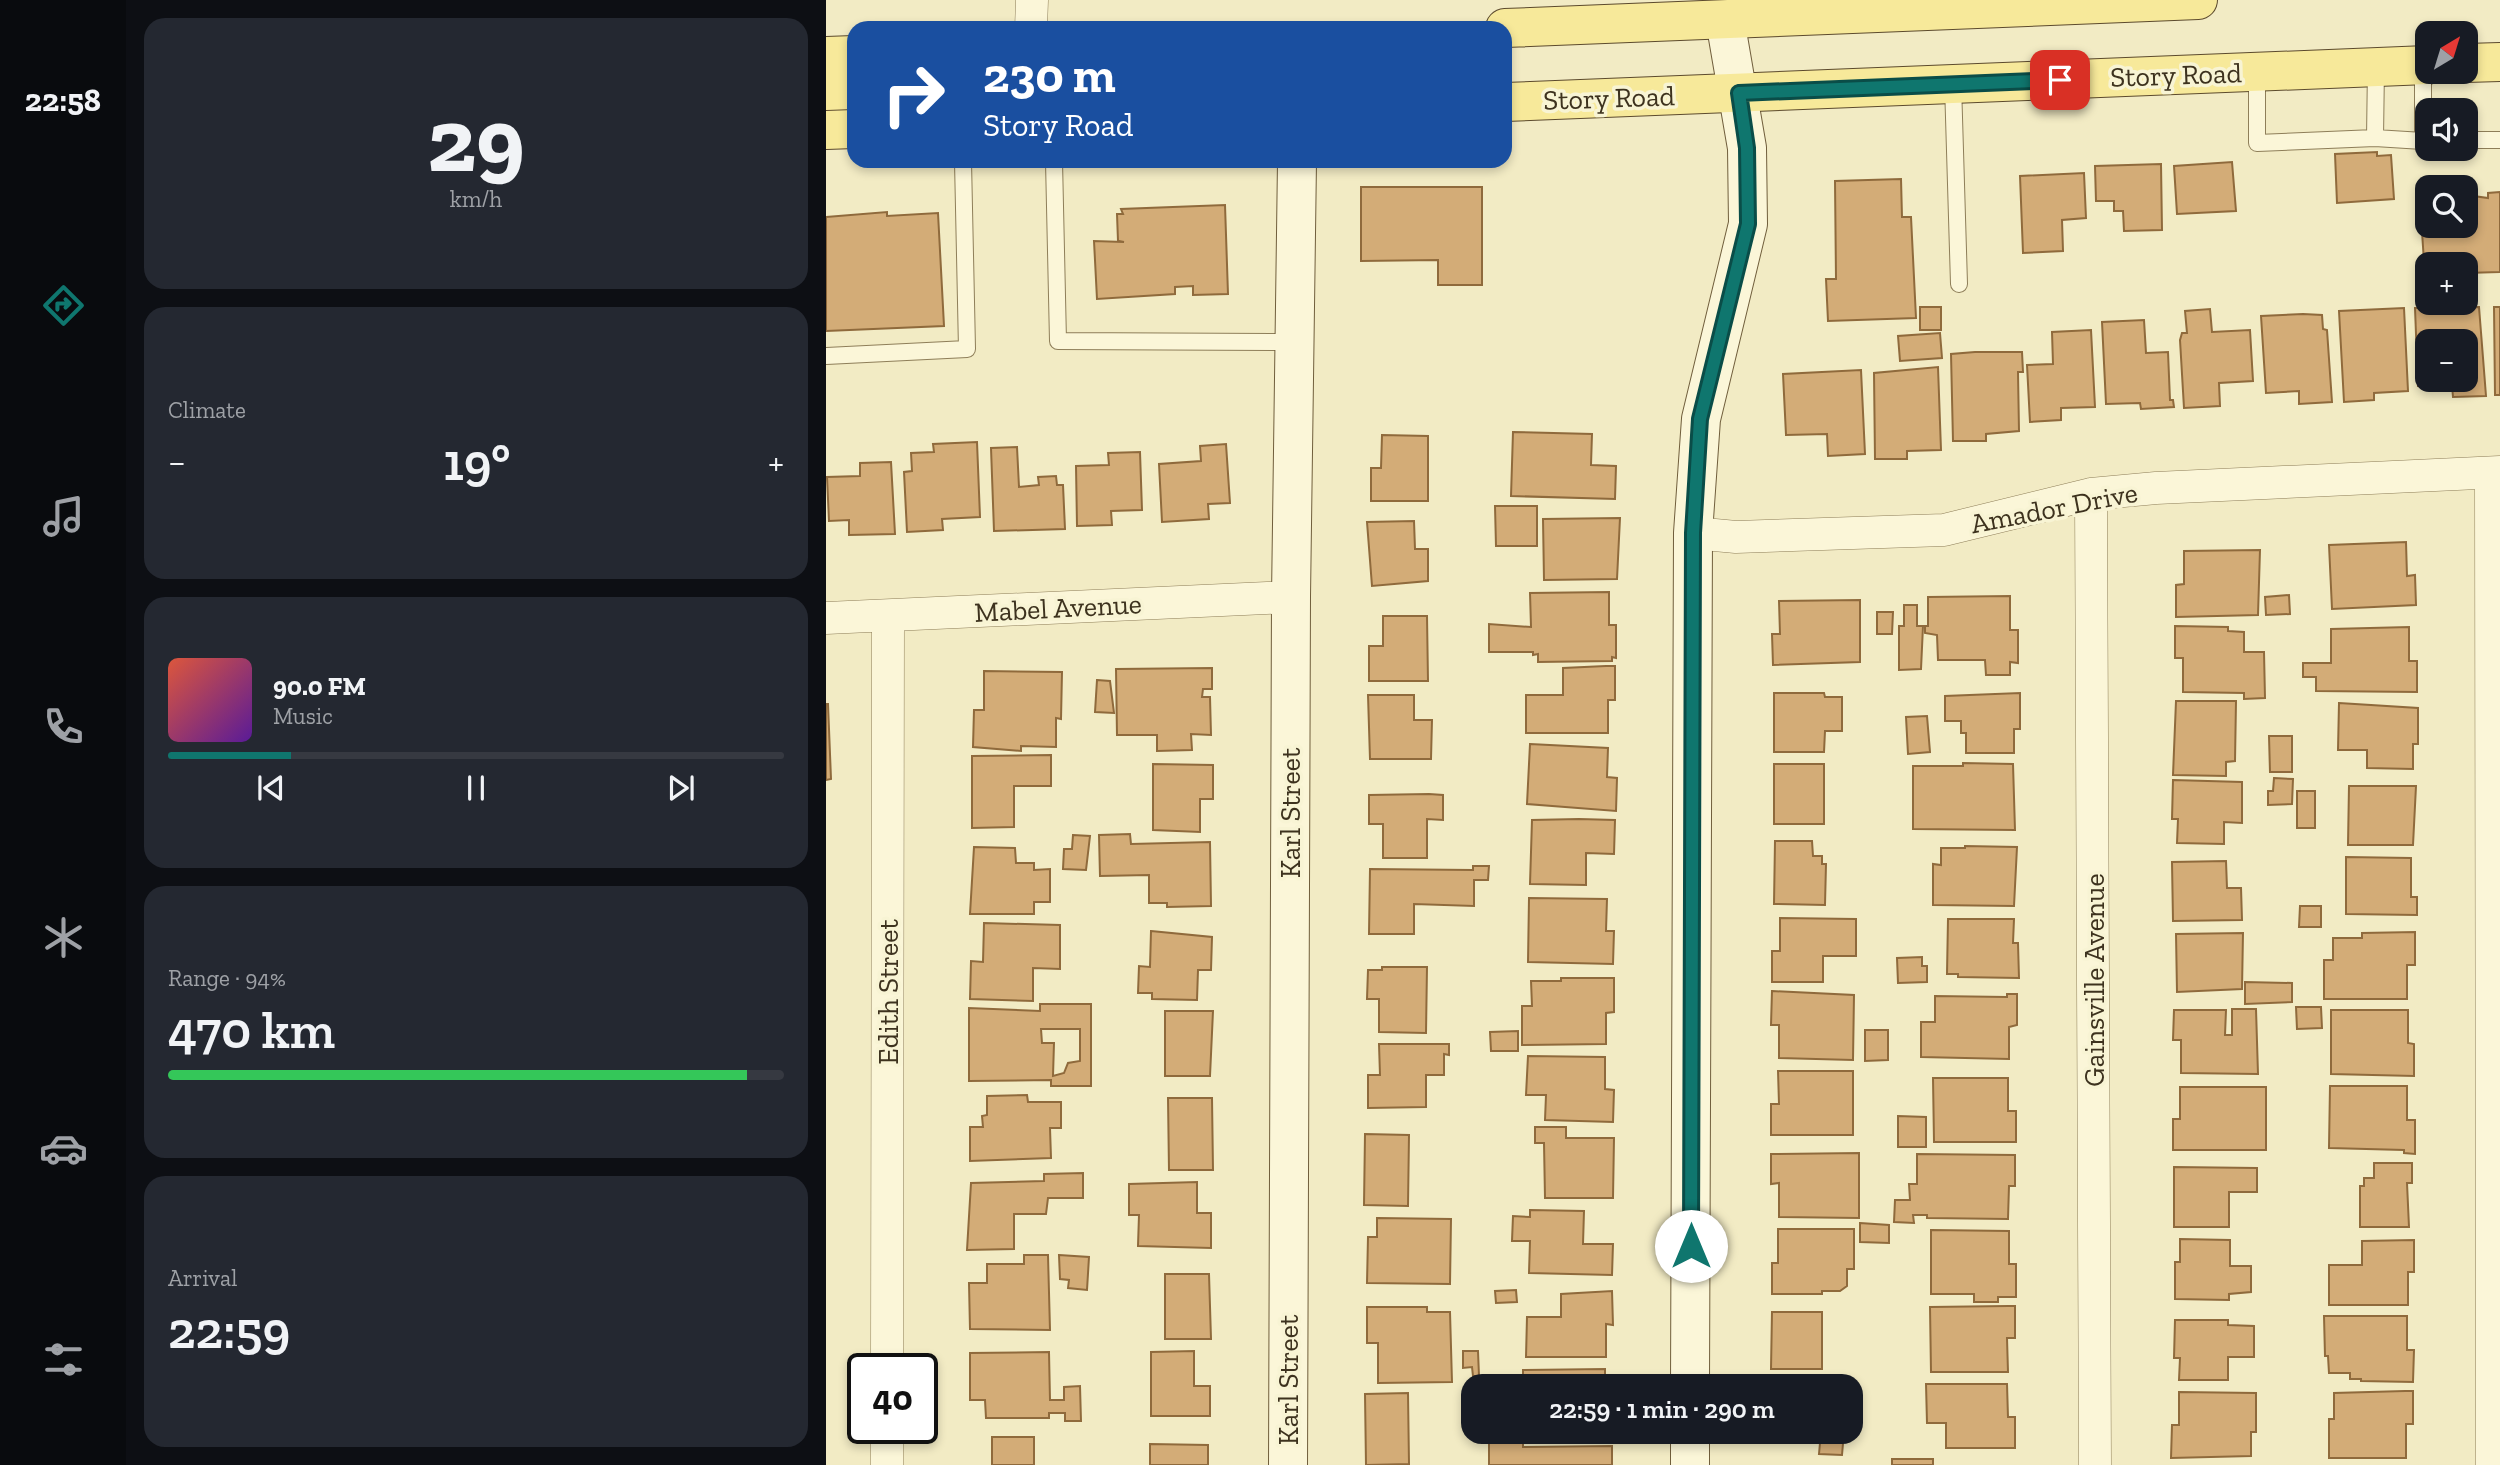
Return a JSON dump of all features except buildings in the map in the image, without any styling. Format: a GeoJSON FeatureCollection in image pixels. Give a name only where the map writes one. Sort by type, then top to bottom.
{"type":"FeatureCollection","features":[{"type":"Feature","properties":{"kind":"main road"},"geometry":{"type":"LineString","coordinates":[[1512,28],[1723,10],[2198,0]]}},
{"type":"Feature","properties":{"kind":"main road"},"geometry":{"type":"LineString","coordinates":[[826,56],[847,55]]}},
{"type":"Feature","properties":{"kind":"main road"},"geometry":{"type":"LineString","coordinates":[[2478,63],[2500,62]]}},
{"type":"Feature","properties":{"kind":"main road","name":"Story Road"},"geometry":{"type":"LineString","coordinates":[[1512,102],[2415,65]]}},
{"type":"Feature","properties":{"kind":"main road"},"geometry":{"type":"LineString","coordinates":[[826,91],[847,90]]}},
{"type":"Feature","properties":{"kind":"main road"},"geometry":{"type":"LineString","coordinates":[[826,130],[847,129]]}},
{"type":"Feature","properties":{"kind":"street"},"geometry":{"type":"LineString","coordinates":[[1031,21],[1032,0]]}},
{"type":"Feature","properties":{"kind":"street"},"geometry":{"type":"LineString","coordinates":[[1690,1374],[1693,533],[1700,419],[1748,224],[1747,148],[1723,10]]}},
{"type":"Feature","properties":{"kind":"street","name":"Karl Street"},"geometry":{"type":"LineString","coordinates":[[1288,1465],[1291,597],[1297,168]]}},
{"type":"Feature","properties":{"kind":"street"},"geometry":{"type":"LineString","coordinates":[[2492,1465],[2496,473]]}},
{"type":"Feature","properties":{"kind":"street","name":"Amador Drive"},"geometry":{"type":"LineString","coordinates":[[1693,533],[1736,537],[1944,530],[2091,494],[2156,488],[2496,473]]}},
{"type":"Feature","properties":{"kind":"street","name":"Gainsville Avenue"},"geometry":{"type":"LineString","coordinates":[[2091,494],[2095,1465]]}},
{"type":"Feature","properties":{"kind":"street","name":"Mabel Avenue"},"geometry":{"type":"LineString","coordinates":[[826,618],[1291,597]]}},
{"type":"Feature","properties":{"kind":"street","name":"Edith Street"},"geometry":{"type":"LineString","coordinates":[[887,1353],[888,616]]}},
{"type":"Feature","properties":{"kind":"street"},"geometry":{"type":"LineString","coordinates":[[887,1444],[887,1465]]}},
{"type":"Feature","properties":{"kind":"street"},"geometry":{"type":"LineString","coordinates":[[1690,1444],[1690,1465]]}},
{"type":"Feature","properties":{"kind":"lane"},"geometry":{"type":"LineString","coordinates":[[2375,138],[2376,67]]}},
{"type":"Feature","properties":{"kind":"lane"},"geometry":{"type":"LineString","coordinates":[[2257,72],[2257,143],[2375,138],[2415,140]]}},
{"type":"Feature","properties":{"kind":"lane"},"geometry":{"type":"LineString","coordinates":[[1953,84],[1959,284]]}},
{"type":"Feature","properties":{"kind":"lane"},"geometry":{"type":"LineString","coordinates":[[2478,140],[2500,140]]}},
{"type":"Feature","properties":{"kind":"lane"},"geometry":{"type":"LineString","coordinates":[[826,356],[967,349],[963,168]]}},
{"type":"Feature","properties":{"kind":"lane"},"geometry":{"type":"LineString","coordinates":[[1054,168],[1058,341],[1294,342]]}},
{"type":"Feature","properties":{"kind":"route"},"geometry":{"type":"LineString","coordinates":[[1691,1246],[1693,533],[1700,419],[1748,224],[1747,148],[1739,93],[2060,80]]}}]}
